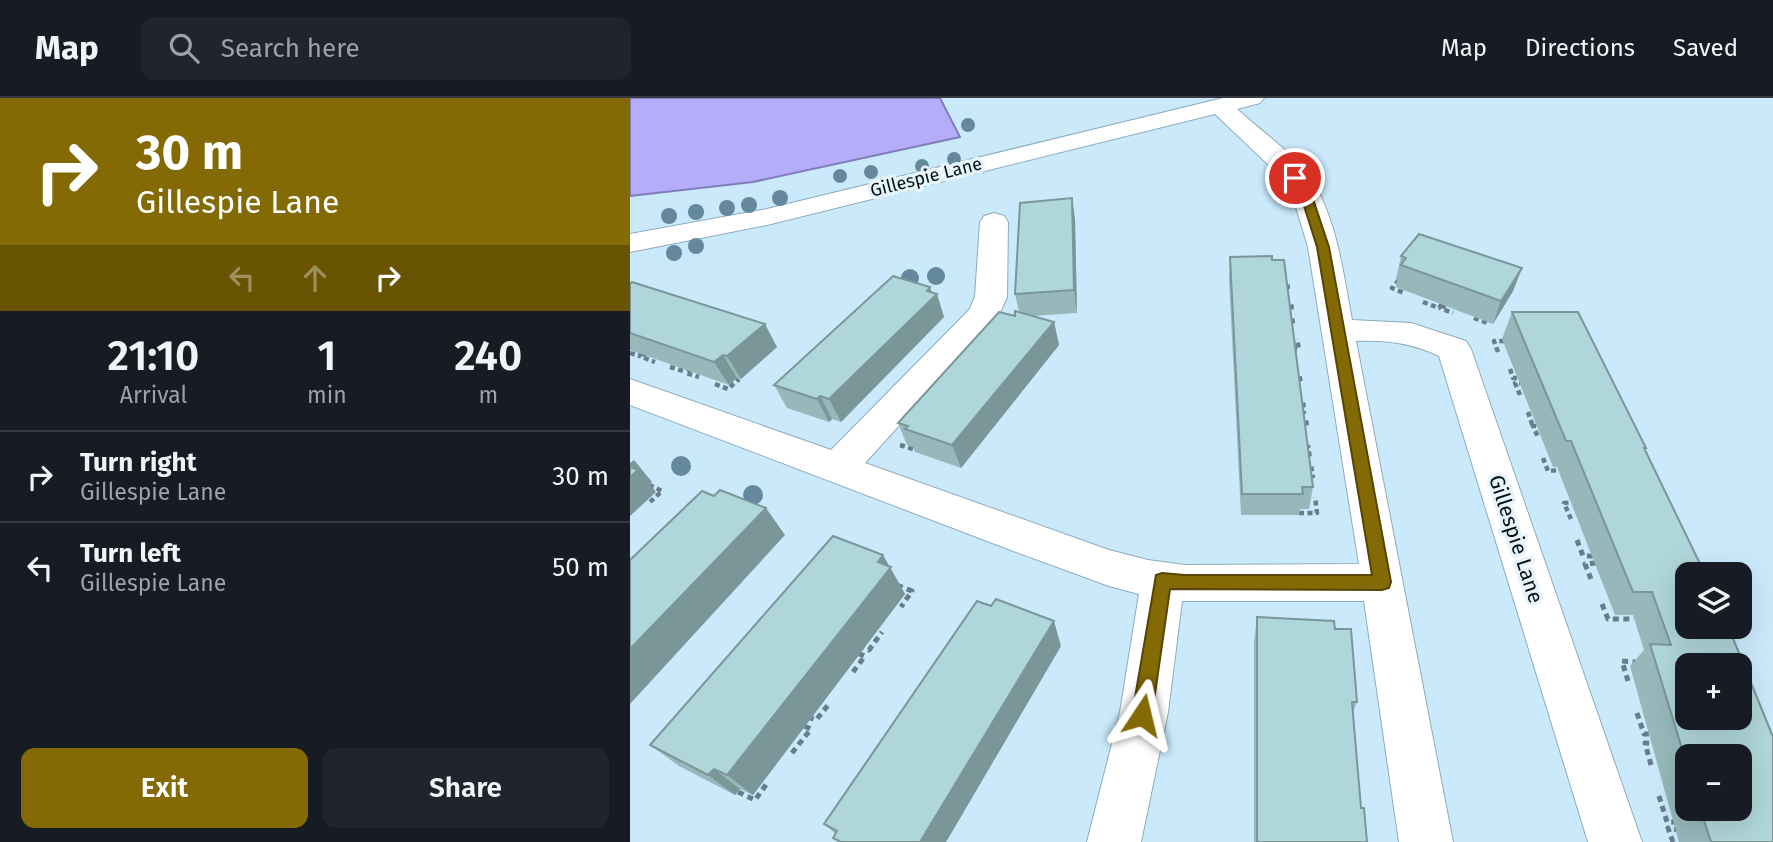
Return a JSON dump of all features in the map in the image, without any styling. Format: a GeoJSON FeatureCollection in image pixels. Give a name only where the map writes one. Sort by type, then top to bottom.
{"type":"FeatureCollection","features":[{"type":"Feature","properties":{"kind":"street","name":"Gillespie Lane"},"geometry":{"type":"LineString","coordinates":[[630,243],[767,217],[1236,102],[1304,190],[1323,247],[1340,331],[1426,842]]}},
{"type":"Feature","properties":{"kind":"street"},"geometry":{"type":"LineString","coordinates":[[838,467],[983,315],[991,297],[994,222]]}},
{"type":"Feature","properties":{"kind":"street","name":"Gillespie Lane"},"geometry":{"type":"LineString","coordinates":[[1340,331],[1393,329],[1424,335],[1454,349],[1615,842]]}},
{"type":"Feature","properties":{"kind":"street"},"geometry":{"type":"LineString","coordinates":[[630,391],[1109,568],[1185,583],[1382,582]]}},
{"type":"Feature","properties":{"kind":"street"},"geometry":{"type":"LineString","coordinates":[[1114,842],[1138,739],[1159,618],[1162,580]]}},
{"type":"Feature","properties":{"kind":"path"},"geometry":{"type":"LineString","coordinates":[[1399,280],[1392,288],[1404,293]]}},
{"type":"Feature","properties":{"kind":"path"},"geometry":{"type":"LineString","coordinates":[[1279,281],[1287,281],[1289,289]]}},
{"type":"Feature","properties":{"kind":"path"},"geometry":{"type":"LineString","coordinates":[[1423,302],[1439,308],[1448,297],[1442,309],[1453,313]]}},
{"type":"Feature","properties":{"kind":"path"},"geometry":{"type":"LineString","coordinates":[[1274,312],[1292,311],[1291,302]]}},
{"type":"Feature","properties":{"kind":"path"},"geometry":{"type":"LineString","coordinates":[[1474,318],[1488,323],[1493,312]]}},
{"type":"Feature","properties":{"kind":"path"},"geometry":{"type":"LineString","coordinates":[[1283,316],[1292,316],[1293,325]]}},
{"type":"Feature","properties":{"kind":"path"},"geometry":{"type":"LineString","coordinates":[[1289,349],[1298,349],[1297,339]]}},
{"type":"Feature","properties":{"kind":"path"},"geometry":{"type":"LineString","coordinates":[[1498,352],[1494,341],[1520,341]]}},
{"type":"Feature","properties":{"kind":"path"},"geometry":{"type":"LineString","coordinates":[[630,353],[639,356],[652,348],[642,357],[655,362]]}},
{"type":"Feature","properties":{"kind":"path"},"geometry":{"type":"LineString","coordinates":[[670,367],[683,371],[696,363],[686,373],[699,377]]}},
{"type":"Feature","properties":{"kind":"path"},"geometry":{"type":"LineString","coordinates":[[1510,369],[1513,378],[1533,378]]}},
{"type":"Feature","properties":{"kind":"path"},"geometry":{"type":"LineString","coordinates":[[1290,373],[1299,373],[1301,384]]}},
{"type":"Feature","properties":{"kind":"path"},"geometry":{"type":"LineString","coordinates":[[715,384],[728,389],[739,379]]}},
{"type":"Feature","properties":{"kind":"path"},"geometry":{"type":"LineString","coordinates":[[1520,395],[1515,383],[1526,383]]}},
{"type":"Feature","properties":{"kind":"path"},"geometry":{"type":"LineString","coordinates":[[1303,401],[1304,412],[1295,415],[1306,418],[1307,428]]}},
{"type":"Feature","properties":{"kind":"path"},"geometry":{"type":"LineString","coordinates":[[1528,412],[1532,424],[1542,425],[1533,426],[1538,437]]}},
{"type":"Feature","properties":{"kind":"path"},"geometry":{"type":"LineString","coordinates":[[909,435],[900,445],[916,450]]}},
{"type":"Feature","properties":{"kind":"path"},"geometry":{"type":"LineString","coordinates":[[1308,445],[1310,459],[1300,462],[1311,465],[1313,478]]}},
{"type":"Feature","properties":{"kind":"path"},"geometry":{"type":"LineString","coordinates":[[1543,458],[1548,471],[1571,470]]}},
{"type":"Feature","properties":{"kind":"path"},"geometry":{"type":"LineString","coordinates":[[649,485],[662,491],[650,502]]}},
{"type":"Feature","properties":{"kind":"path"},"geometry":{"type":"LineString","coordinates":[[1299,513],[1317,513],[1315,496]]}},
{"type":"Feature","properties":{"kind":"path"},"geometry":{"type":"LineString","coordinates":[[1571,519],[1564,503],[1581,502]]}},
{"type":"Feature","properties":{"kind":"path"},"geometry":{"type":"LineString","coordinates":[[1577,540],[1583,556],[1605,555]]}},
{"type":"Feature","properties":{"kind":"path"},"geometry":{"type":"LineString","coordinates":[[1591,579],[1585,564],[1608,563]]}},
{"type":"Feature","properties":{"kind":"path"},"geometry":{"type":"LineString","coordinates":[[896,584],[912,591],[901,607]]}},
{"type":"Feature","properties":{"kind":"path"},"geometry":{"type":"LineString","coordinates":[[1602,604],[1608,619],[1634,619]]}},
{"type":"Feature","properties":{"kind":"path"},"geometry":{"type":"LineString","coordinates":[[851,642],[869,650],[883,632]]}},
{"type":"Feature","properties":{"kind":"path"},"geometry":{"type":"LineString","coordinates":[[846,649],[865,656],[853,672]]}},
{"type":"Feature","properties":{"kind":"path"},"geometry":{"type":"LineString","coordinates":[[1628,681],[1622,661],[1649,663]]}},
{"type":"Feature","properties":{"kind":"path"},"geometry":{"type":"LineString","coordinates":[[798,712],[816,720],[828,704]]}},
{"type":"Feature","properties":{"kind":"path"},"geometry":{"type":"LineString","coordinates":[[1637,713],[1644,734],[1667,735]]}},
{"type":"Feature","properties":{"kind":"path"},"geometry":{"type":"LineString","coordinates":[[792,720],[811,729],[792,753]]}},
{"type":"Feature","properties":{"kind":"path"},"geometry":{"type":"LineString","coordinates":[[1651,765],[1645,743],[1670,745]]}},
{"type":"Feature","properties":{"kind":"path"},"geometry":{"type":"LineString","coordinates":[[738,792],[755,800],[768,782]]}},
{"type":"Feature","properties":{"kind":"path"},"geometry":{"type":"LineString","coordinates":[[1659,796],[1667,822],[1688,823]]}},
{"type":"Feature","properties":{"kind":"path"},"geometry":{"type":"LineString","coordinates":[[1673,842],[1668,828],[1690,831]]}},
{"type":"Feature","properties":{"kind":"shaded area"},"geometry":{"type":"Polygon","coordinates":[[[630,98],[940,98],[960,137],[753,182],[630,196],[630,98]]]}},
{"type":"Feature","properties":{"kind":"building"},"geometry":{"type":"Polygon","coordinates":[[[1072,198],[1074,290],[1015,294],[1020,203],[1072,198]]]}},
{"type":"Feature","properties":{"kind":"building"},"geometry":{"type":"Polygon","coordinates":[[[1419,234],[1522,268],[1501,301],[1401,265],[1406,258],[1401,256],[1419,234]]]}},
{"type":"Feature","properties":{"kind":"building"},"geometry":{"type":"Polygon","coordinates":[[[1272,256],[1272,260],[1284,260],[1313,487],[1302,487],[1303,494],[1242,494],[1230,257],[1272,256]]]}},
{"type":"Feature","properties":{"kind":"building"},"geometry":{"type":"Polygon","coordinates":[[[893,276],[930,287],[927,291],[937,294],[829,399],[820,396],[817,399],[774,385],[893,276]]]}},
{"type":"Feature","properties":{"kind":"building"},"geometry":{"type":"Polygon","coordinates":[[[632,282],[765,324],[727,356],[723,355],[714,362],[630,333],[632,282]]]}},
{"type":"Feature","properties":{"kind":"building"},"geometry":{"type":"Polygon","coordinates":[[[1015,311],[1054,322],[952,445],[905,429],[908,426],[898,423],[999,312],[1015,316],[1015,311]]]}},
{"type":"Feature","properties":{"kind":"building"},"geometry":{"type":"Polygon","coordinates":[[[1512,312],[1578,312],[1699,562],[1675,562],[1675,639],[1733,639],[1739,653],[1675,653],[1675,726],[1650,644],[1671,645],[1652,592],[1633,592],[1571,441],[1566,441],[1512,312]]]}},
{"type":"Feature","properties":{"kind":"building"},"geometry":{"type":"Polygon","coordinates":[[[630,467],[638,470],[630,477],[630,467]]]}},
{"type":"Feature","properties":{"kind":"building"},"geometry":{"type":"Polygon","coordinates":[[[720,490],[766,508],[630,649],[630,560],[702,491],[714,496],[720,490]]]}},
{"type":"Feature","properties":{"kind":"building"},"geometry":{"type":"Polygon","coordinates":[[[833,536],[883,555],[878,562],[891,567],[727,775],[714,769],[708,775],[650,745],[833,536]]]}},
{"type":"Feature","properties":{"kind":"building"},"geometry":{"type":"Polygon","coordinates":[[[996,599],[1054,621],[920,842],[841,842],[833,838],[837,831],[824,824],[977,601],[991,606],[996,599]]]}},
{"type":"Feature","properties":{"kind":"building"},"geometry":{"type":"Polygon","coordinates":[[[1257,617],[1334,621],[1335,629],[1351,629],[1357,702],[1352,702],[1361,808],[1364,808],[1367,842],[1257,842],[1257,617]]]}},
{"type":"Feature","properties":{"kind":"building"},"geometry":{"type":"Polygon","coordinates":[[[1752,685],[1773,737],[1773,842],[1711,842],[1704,821],[1752,821],[1752,744],[1681,744],[1676,730],[1752,730],[1752,685]]]}},
{"type":"Feature","properties":{"kind":"route"},"geometry":{"type":"LineString","coordinates":[[1142,715],[1159,618],[1162,580],[1185,583],[1382,582],[1340,331],[1323,247],[1304,190],[1295,178]]}}]}
